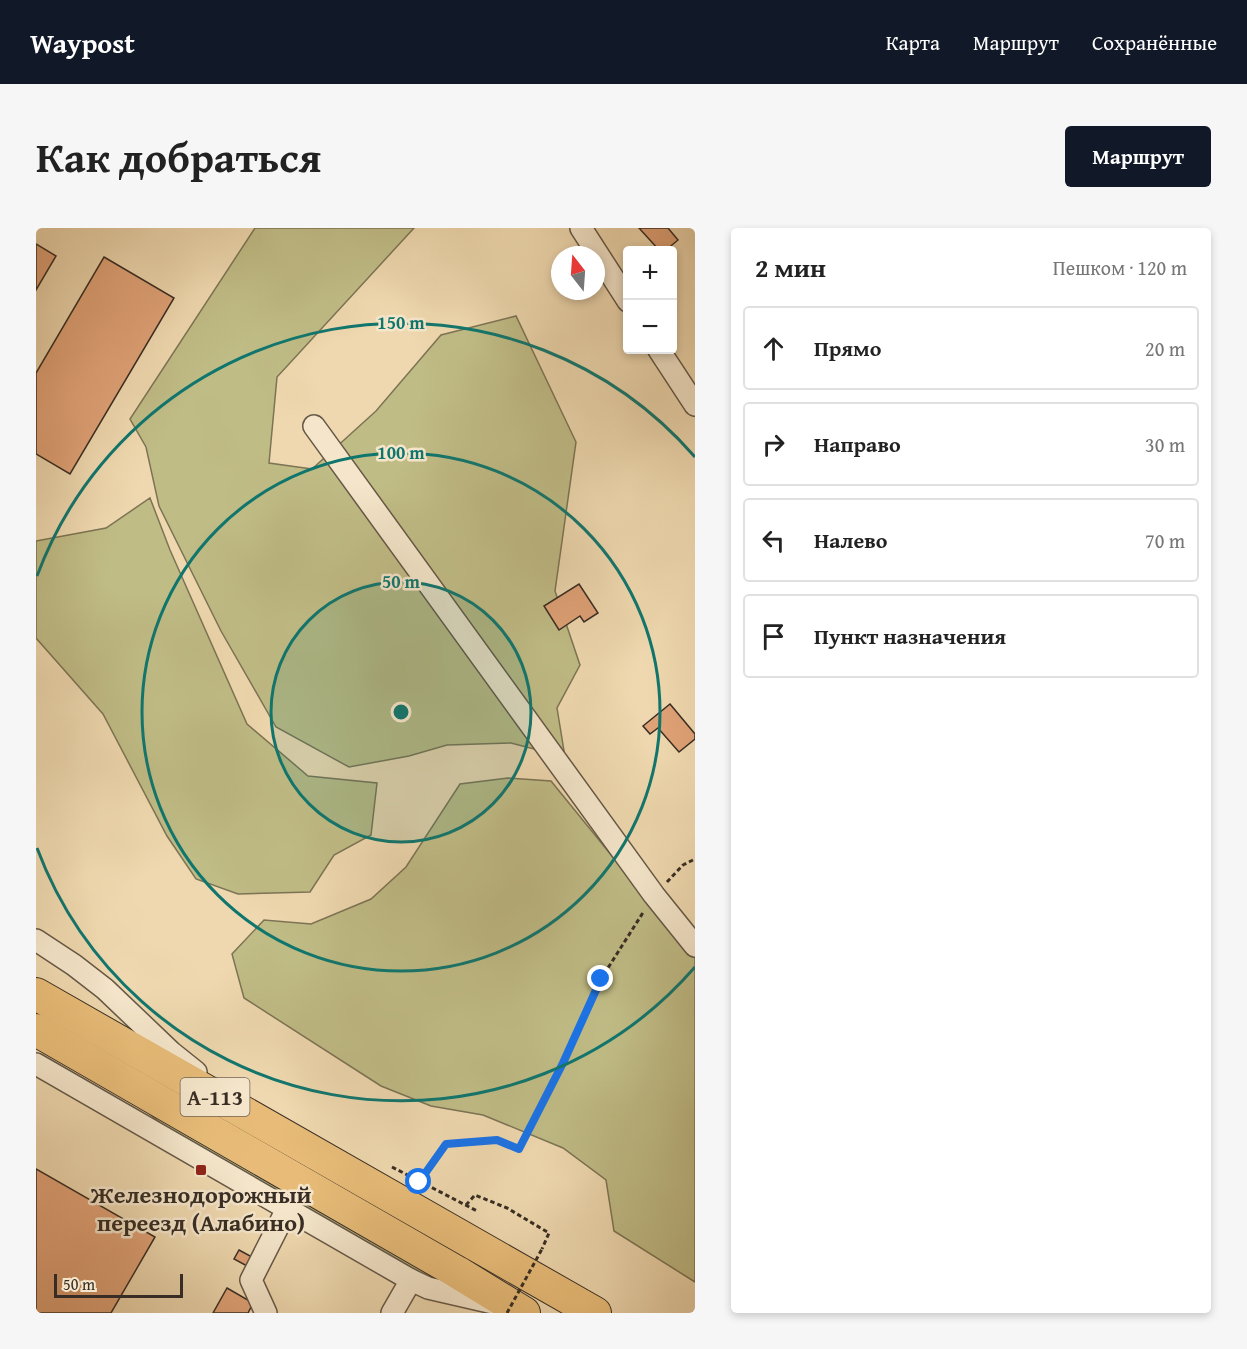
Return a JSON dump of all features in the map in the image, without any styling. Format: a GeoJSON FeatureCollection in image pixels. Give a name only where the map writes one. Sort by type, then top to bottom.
{"type":"FeatureCollection","features":[{"type":"Feature","properties":{"kind":"highway","name":"А-113"},"geometry":{"type":"LineString","coordinates":[[36,994],[595,1313]]}},
{"type":"Feature","properties":{"kind":"highway","name":"А-113"},"geometry":{"type":"LineString","coordinates":[[36,1030],[457,1272],[523,1313]]}},
{"type":"Feature","properties":{"kind":"street"},"geometry":{"type":"LineString","coordinates":[[581,228],[626,300]]}},
{"type":"Feature","properties":{"kind":"street"},"geometry":{"type":"LineString","coordinates":[[662,354],[695,405]]}},
{"type":"Feature","properties":{"kind":"street"},"geometry":{"type":"LineString","coordinates":[[314,426],[654,895],[695,946]]}},
{"type":"Feature","properties":{"kind":"street"},"geometry":{"type":"LineString","coordinates":[[36,940],[105,989],[180,1059],[296,1144]]}},
{"type":"Feature","properties":{"kind":"street"},"geometry":{"type":"LineString","coordinates":[[64,1047],[158,1134]]}},
{"type":"Feature","properties":{"kind":"street"},"geometry":{"type":"LineString","coordinates":[[36,1064],[411,1280],[428,1288],[463,1295],[523,1313]]}},
{"type":"Feature","properties":{"kind":"street"},"geometry":{"type":"LineString","coordinates":[[266,1313],[250,1280],[287,1209]]}},
{"type":"Feature","properties":{"kind":"street"},"geometry":{"type":"LineString","coordinates":[[393,1313],[411,1280]]}},
{"type":"Feature","properties":{"kind":"path"},"geometry":{"type":"LineString","coordinates":[[419,1182],[446,1144],[497,1140],[519,1149],[563,1063],[601,979],[654,895],[683,865],[695,859]]}},
{"type":"Feature","properties":{"kind":"path"},"geometry":{"type":"LineString","coordinates":[[388,1165],[477,1211]]}},
{"type":"Feature","properties":{"kind":"path"},"geometry":{"type":"LineString","coordinates":[[466,1205],[475,1195],[507,1208],[549,1233],[507,1313]]}},
{"type":"Feature","properties":{"kind":"shaded area"},"geometry":{"type":"Polygon","coordinates":[[[255,228],[414,228],[277,377],[269,463],[312,469],[376,411],[441,335],[516,316],[576,442],[555,591],[580,665],[557,708],[565,757],[511,743],[447,745],[409,756],[349,767],[276,727],[221,631],[159,506],[146,447],[130,419],[255,228]]]}},
{"type":"Feature","properties":{"kind":"shaded area"},"geometry":{"type":"Polygon","coordinates":[[[150,498],[170,550],[247,724],[308,776],[377,783],[371,835],[334,855],[310,892],[238,894],[196,879],[167,836],[103,714],[36,638],[36,541],[106,528],[150,498]]]}},
{"type":"Feature","properties":{"kind":"shaded area"},"geometry":{"type":"Polygon","coordinates":[[[508,778],[551,781],[695,958],[695,1282],[614,1231],[606,1180],[563,1148],[483,1115],[431,1106],[381,1086],[244,998],[232,954],[264,920],[311,924],[371,899],[406,867],[460,784],[508,778]]]}},
{"type":"Feature","properties":{"kind":"shaded area"},"geometry":{"type":"Polygon","coordinates":[[[137,1103],[458,1286],[428,1280],[165,1127],[137,1103]]]}},
{"type":"Feature","properties":{"kind":"building"},"geometry":{"type":"Polygon","coordinates":[[[639,228],[668,228],[678,240],[671,246],[655,246],[639,228]]]}},
{"type":"Feature","properties":{"kind":"building"},"geometry":{"type":"Polygon","coordinates":[[[36,244],[56,256],[36,290],[36,244]]]}},
{"type":"Feature","properties":{"kind":"building"},"geometry":{"type":"Polygon","coordinates":[[[104,257],[174,298],[70,474],[36,454],[36,373],[104,257]]]}},
{"type":"Feature","properties":{"kind":"building"},"geometry":{"type":"Polygon","coordinates":[[[579,584],[598,613],[584,622],[580,616],[559,630],[544,606],[579,584]]]}},
{"type":"Feature","properties":{"kind":"building"},"geometry":{"type":"Polygon","coordinates":[[[670,704],[695,734],[695,739],[679,752],[658,728],[650,734],[643,726],[670,704]]]}},
{"type":"Feature","properties":{"kind":"building"},"geometry":{"type":"Polygon","coordinates":[[[36,1169],[155,1237],[111,1313],[36,1313],[36,1169]]]}},
{"type":"Feature","properties":{"kind":"building"},"geometry":{"type":"Polygon","coordinates":[[[239,1250],[252,1257],[247,1266],[234,1259],[239,1250]]]}},
{"type":"Feature","properties":{"kind":"building"},"geometry":{"type":"Polygon","coordinates":[[[227,1288],[253,1303],[248,1313],[213,1313],[227,1288]]]}},
{"type":"Feature","properties":{"kind":"place","name":"Железнодорожный переезд (Алабино)"},"geometry":{"type":"Point","coordinates":[201,1170]}},
{"type":"Feature","properties":{"kind":"route"},"geometry":{"type":"LineString","coordinates":[[419,1182],[446,1144],[497,1140],[519,1149],[563,1063],[601,979]]}}]}
